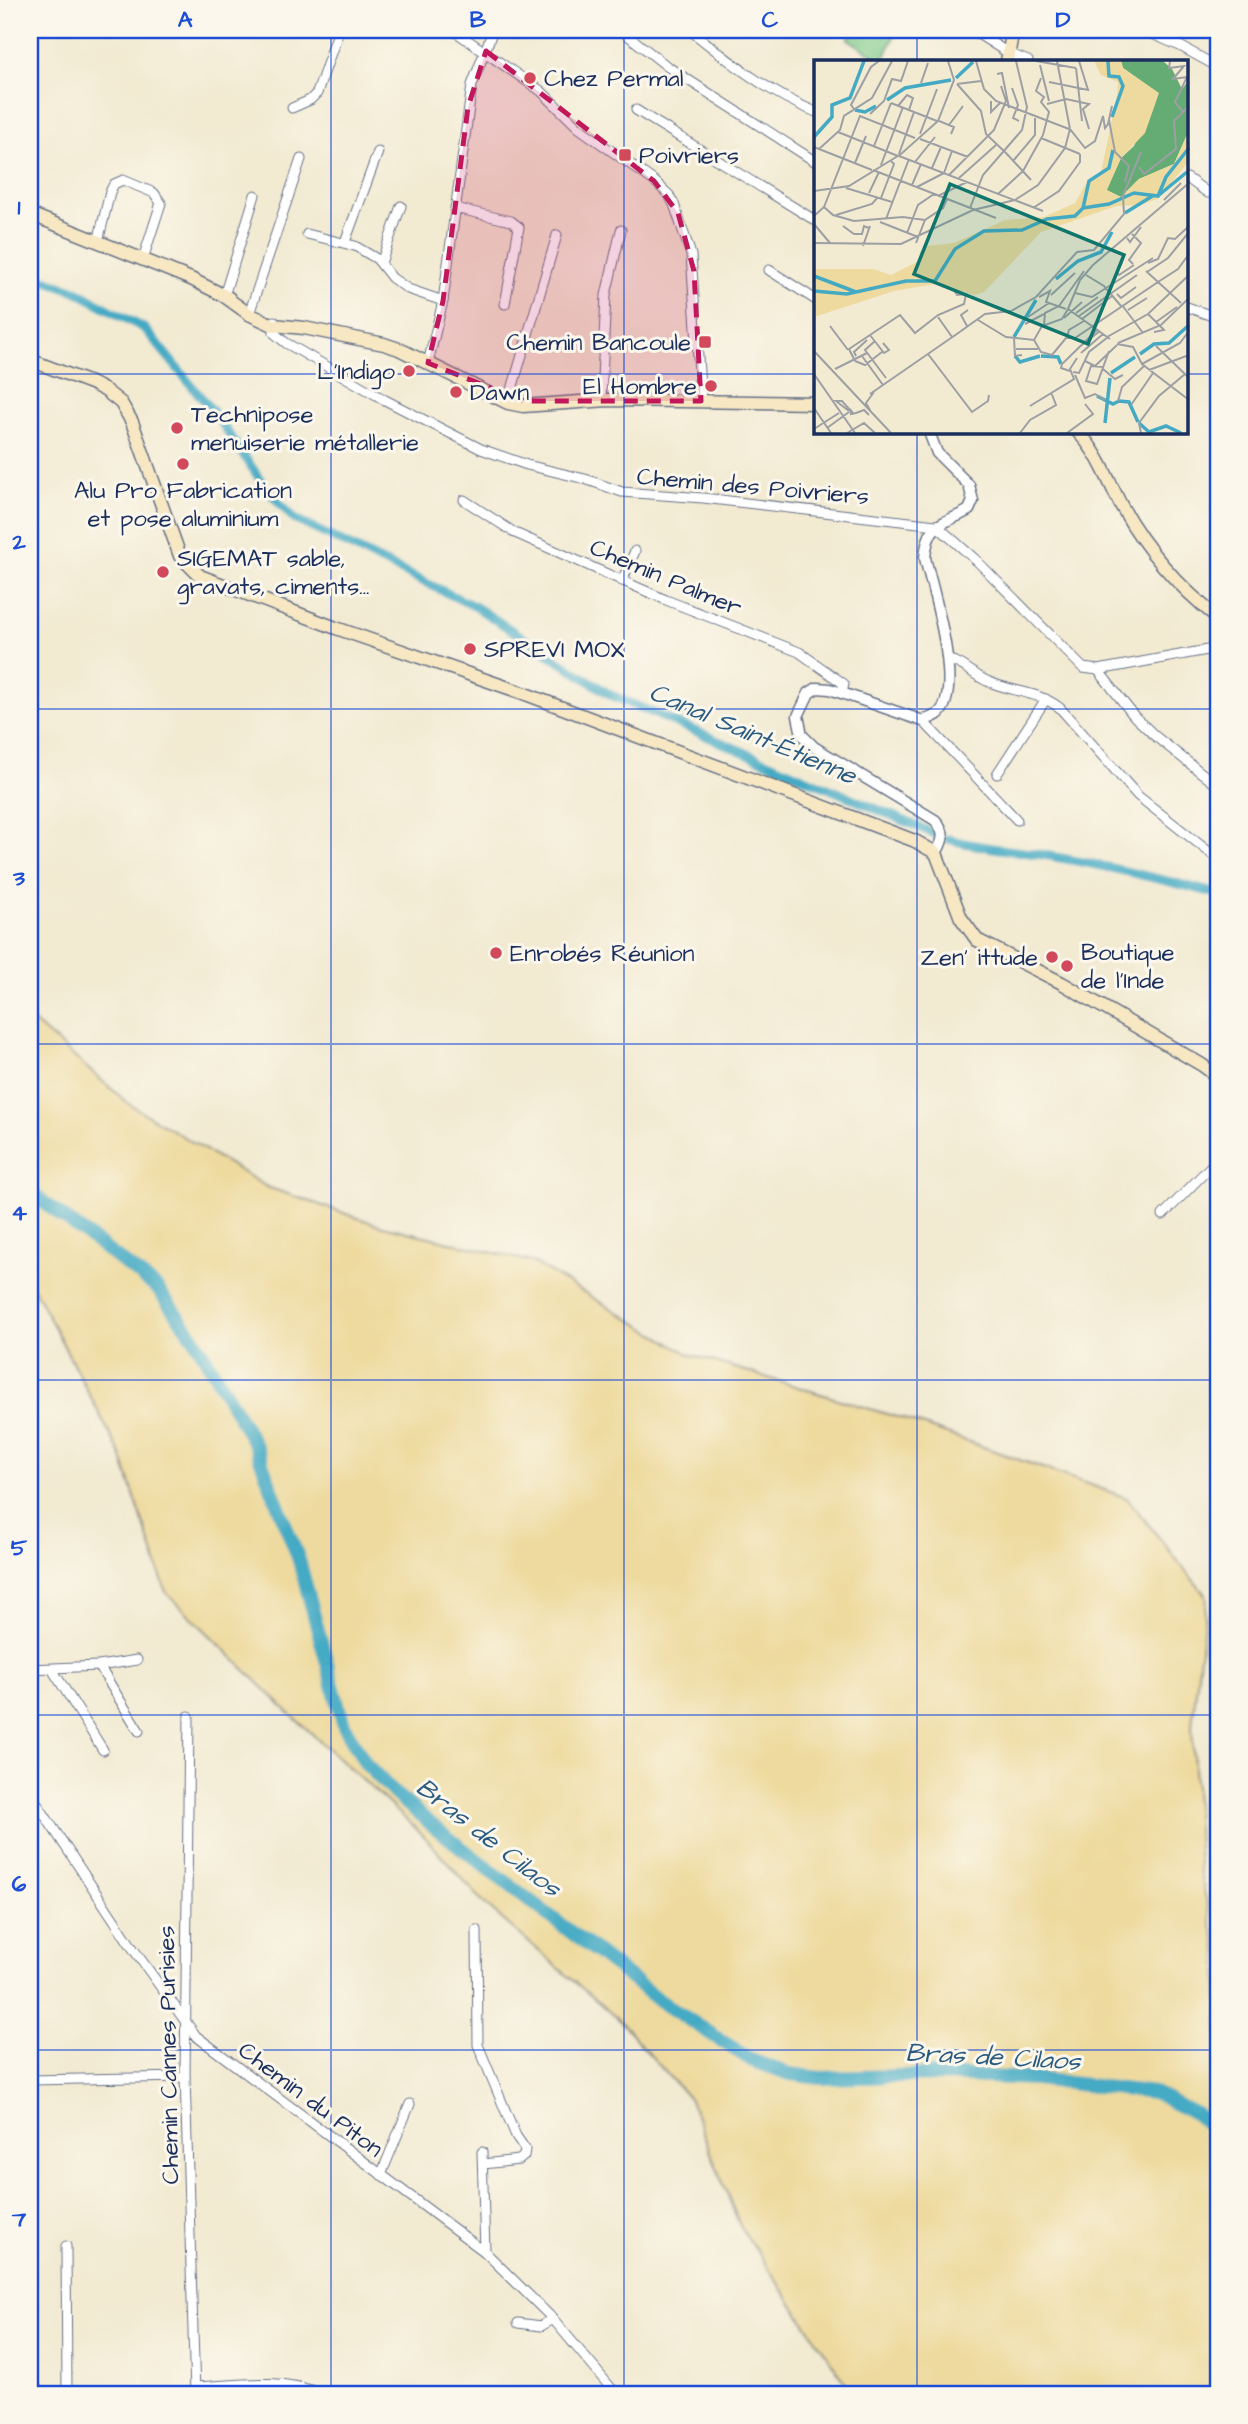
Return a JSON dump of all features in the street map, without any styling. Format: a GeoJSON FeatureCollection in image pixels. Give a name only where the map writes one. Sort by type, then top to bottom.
{"type":"FeatureCollection","features":[{"type":"Feature","properties":{"kind":"main road"},"geometry":{"type":"LineString","coordinates":[[1007,57],[1013,30]]}},
{"type":"Feature","properties":{"kind":"main road"},"geometry":{"type":"LineString","coordinates":[[30,215],[191,279],[274,322],[384,344],[523,406],[601,400],[814,403]]}},
{"type":"Feature","properties":{"kind":"main road"},"geometry":{"type":"LineString","coordinates":[[30,360],[93,384],[121,403],[132,422],[180,556],[200,576],[336,628],[523,693],[905,837],[936,853],[961,918],[977,940],[1062,983],[1218,1077]]}},
{"type":"Feature","properties":{"kind":"main road"},"geometry":{"type":"LineString","coordinates":[[1080,434],[1092,446],[1123,509],[1159,561],[1218,618]]}},
{"type":"Feature","properties":{"kind":"street"},"geometry":{"type":"LineString","coordinates":[[292,108],[310,100],[317,93],[339,30]]}},
{"type":"Feature","properties":{"kind":"street"},"geometry":{"type":"LineString","coordinates":[[453,30],[541,91],[579,128],[654,181],[674,204],[694,271],[701,401]]}},
{"type":"Feature","properties":{"kind":"street"},"geometry":{"type":"LineString","coordinates":[[428,363],[443,301],[472,85],[494,30]]}},
{"type":"Feature","properties":{"kind":"street"},"geometry":{"type":"LineString","coordinates":[[621,30],[668,67],[814,161]]}},
{"type":"Feature","properties":{"kind":"street"},"geometry":{"type":"LineString","coordinates":[[690,30],[750,77],[814,111]]}},
{"type":"Feature","properties":{"kind":"street"},"geometry":{"type":"LineString","coordinates":[[972,30],[1007,57]]}},
{"type":"Feature","properties":{"kind":"street"},"geometry":{"type":"LineString","coordinates":[[1143,30],[1218,67]]}},
{"type":"Feature","properties":{"kind":"street"},"geometry":{"type":"LineString","coordinates":[[636,110],[814,220]]}},
{"type":"Feature","properties":{"kind":"street"},"geometry":{"type":"LineString","coordinates":[[345,242],[378,152]]}},
{"type":"Feature","properties":{"kind":"street"},"geometry":{"type":"LineString","coordinates":[[251,312],[301,159]]}},
{"type":"Feature","properties":{"kind":"street"},"geometry":{"type":"LineString","coordinates":[[1188,179],[1203,191],[1218,190]]}},
{"type":"Feature","properties":{"kind":"street"},"geometry":{"type":"LineString","coordinates":[[98,242],[114,184],[122,180],[133,184],[154,193],[161,202],[143,260]]}},
{"type":"Feature","properties":{"kind":"street"},"geometry":{"type":"LineString","coordinates":[[224,296],[255,195]]}},
{"type":"Feature","properties":{"kind":"street"},"geometry":{"type":"LineString","coordinates":[[382,263],[401,206]]}},
{"type":"Feature","properties":{"kind":"street"},"geometry":{"type":"LineString","coordinates":[[455,208],[511,221],[519,227],[505,304]]}},
{"type":"Feature","properties":{"kind":"street"},"geometry":{"type":"LineString","coordinates":[[601,400],[606,295],[621,230]]}},
{"type":"Feature","properties":{"kind":"street"},"geometry":{"type":"LineString","coordinates":[[307,234],[355,246],[382,263],[392,278],[408,289],[443,301]]}},
{"type":"Feature","properties":{"kind":"street"},"geometry":{"type":"LineString","coordinates":[[509,400],[556,235]]}},
{"type":"Feature","properties":{"kind":"street"},"geometry":{"type":"LineString","coordinates":[[769,270],[814,299]]}},
{"type":"Feature","properties":{"kind":"street"},"geometry":{"type":"LineString","coordinates":[[1188,307],[1218,318]]}},
{"type":"Feature","properties":{"kind":"street","name":"Chemin des Poivriers"},"geometry":{"type":"LineString","coordinates":[[274,322],[279,339],[385,400],[481,449],[527,466],[585,479],[622,492],[703,498],[936,525]]}},
{"type":"Feature","properties":{"kind":"street"},"geometry":{"type":"LineString","coordinates":[[923,721],[937,715],[946,700],[948,660],[925,558],[929,537],[936,525],[969,510],[973,501],[969,485],[937,453],[930,434]]}},
{"type":"Feature","properties":{"kind":"street"},"geometry":{"type":"LineString","coordinates":[[934,446],[936,434]]}},
{"type":"Feature","properties":{"kind":"street","name":"Chemin Palmer"},"geometry":{"type":"LineString","coordinates":[[464,500],[515,533],[622,581],[799,652],[844,684],[842,693]]}},
{"type":"Feature","properties":{"kind":"street"},"geometry":{"type":"LineString","coordinates":[[936,525],[977,561],[1078,665],[1088,670],[1218,648]]}},
{"type":"Feature","properties":{"kind":"street"},"geometry":{"type":"LineString","coordinates":[[622,581],[635,551]]}},
{"type":"Feature","properties":{"kind":"street"},"geometry":{"type":"LineString","coordinates":[[948,660],[956,661],[989,682],[1046,699],[1060,708],[1139,796],[1213,855]]}},
{"type":"Feature","properties":{"kind":"street"},"geometry":{"type":"LineString","coordinates":[[1098,670],[1134,716],[1155,736],[1217,784]]}},
{"type":"Feature","properties":{"kind":"street"},"geometry":{"type":"LineString","coordinates":[[936,853],[944,840],[944,833],[936,820],[828,756],[802,735],[798,716],[809,693],[817,688],[842,693],[923,721],[1017,820]]}},
{"type":"Feature","properties":{"kind":"street"},"geometry":{"type":"LineString","coordinates":[[997,774],[1046,699]]}},
{"type":"Feature","properties":{"kind":"street"},"geometry":{"type":"LineString","coordinates":[[1163,1215],[1218,1159]]}},
{"type":"Feature","properties":{"kind":"street"},"geometry":{"type":"LineString","coordinates":[[30,1669],[99,1666],[137,1660]]}},
{"type":"Feature","properties":{"kind":"street"},"geometry":{"type":"LineString","coordinates":[[99,1666],[139,1731]]}},
{"type":"Feature","properties":{"kind":"street"},"geometry":{"type":"LineString","coordinates":[[52,1669],[103,1750]]}},
{"type":"Feature","properties":{"kind":"street","name":"Chemin Cannes Purisies"},"geometry":{"type":"LineString","coordinates":[[188,1716],[185,2077],[195,2390]]}},
{"type":"Feature","properties":{"kind":"street","name":"Chemin du Piton"},"geometry":{"type":"LineString","coordinates":[[30,1793],[134,1950],[196,2036],[485,2252],[553,2319],[616,2394]]}},
{"type":"Feature","properties":{"kind":"street"},"geometry":{"type":"LineString","coordinates":[[477,1930],[478,2046],[516,2137],[525,2149],[524,2156],[519,2160],[483,2164]]}},
{"type":"Feature","properties":{"kind":"street"},"geometry":{"type":"LineString","coordinates":[[30,2080],[185,2077]]}},
{"type":"Feature","properties":{"kind":"street"},"geometry":{"type":"LineString","coordinates":[[381,2175],[410,2104]]}},
{"type":"Feature","properties":{"kind":"street"},"geometry":{"type":"LineString","coordinates":[[482,2152],[485,2252]]}},
{"type":"Feature","properties":{"kind":"street"},"geometry":{"type":"LineString","coordinates":[[66,2246],[67,2394]]}},
{"type":"Feature","properties":{"kind":"street"},"geometry":{"type":"LineString","coordinates":[[518,2323],[541,2326],[553,2319]]}},
{"type":"Feature","properties":{"kind":"street"},"geometry":{"type":"LineString","coordinates":[[30,2380],[41,2394]]}},
{"type":"Feature","properties":{"kind":"street"},"geometry":{"type":"LineString","coordinates":[[195,2390],[277,2384],[300,2386],[321,2394]]}},
{"type":"Feature","properties":{"kind":"highlighted area"},"geometry":{"type":"Polygon","coordinates":[[[486,51],[654,181],[678,213],[694,271],[701,401],[523,401],[428,363],[443,301],[468,107],[486,51]]]}},
{"type":"Feature","properties":{"kind":"green space"},"geometry":{"type":"Polygon","coordinates":[[[854,30],[897,30],[883,60],[848,39],[854,30]]]}},
{"type":"Feature","properties":{"kind":"sand"},"geometry":{"type":"Polygon","coordinates":[[[30,1019],[129,1104],[267,1187],[379,1225],[532,1262],[689,1354],[910,1421],[1127,1498],[1207,1597],[1192,1725],[1199,1868],[1218,1952],[1218,2394],[853,2394],[740,2226],[690,2100],[621,2022],[487,1906],[422,1834],[288,1712],[166,1592],[121,1455],[30,1281],[30,1019]]]}},
{"type":"Feature","properties":{"kind":"waterway","name":"Canal Saint-Étienne"},"geometry":{"type":"LineString","coordinates":[[30,275],[76,291],[145,329],[215,414],[266,488],[294,519],[476,607],[611,695],[935,834]]}},
{"type":"Feature","properties":{"kind":"waterway","name":"Canal Saint-Étienne"},"geometry":{"type":"LineString","coordinates":[[948,839],[1088,863],[1218,894]]}},
{"type":"Feature","properties":{"kind":"waterway","name":"Bras de Cilaos"},"geometry":{"type":"LineString","coordinates":[[30,1192],[157,1288],[196,1341],[255,1445],[299,1560],[344,1726],[366,1764],[395,1794],[437,1829],[660,2001],[753,2061],[790,2074],[820,2078],[940,2075],[1036,2079],[1154,2093],[1196,2114],[1218,2132]]}},
{"type":"Feature","properties":{"kind":"place","name":"Chez Permal"},"geometry":{"type":"Point","coordinates":[530,78]}},
{"type":"Feature","properties":{"kind":"place","name":"Poivriers"},"geometry":{"type":"Point","coordinates":[625,155]}},
{"type":"Feature","properties":{"kind":"place","name":"Chemin Bancoule"},"geometry":{"type":"Point","coordinates":[705,342]}},
{"type":"Feature","properties":{"kind":"place","name":"L'Indigo"},"geometry":{"type":"Point","coordinates":[409,371]}},
{"type":"Feature","properties":{"kind":"place","name":"El Hombre"},"geometry":{"type":"Point","coordinates":[711,386]}},
{"type":"Feature","properties":{"kind":"place","name":"Dawn"},"geometry":{"type":"Point","coordinates":[456,392]}},
{"type":"Feature","properties":{"kind":"place","name":"Technipose menuiserie métallerie"},"geometry":{"type":"Point","coordinates":[177,428]}},
{"type":"Feature","properties":{"kind":"place","name":"Alu Pro Fabrication et pose aluminium"},"geometry":{"type":"Point","coordinates":[183,464]}},
{"type":"Feature","properties":{"kind":"place","name":"SIGEMAT sable, gravats, ciments..."},"geometry":{"type":"Point","coordinates":[163,572]}},
{"type":"Feature","properties":{"kind":"place","name":"SPREVI MOX"},"geometry":{"type":"Point","coordinates":[470,649]}},
{"type":"Feature","properties":{"kind":"place","name":"Enrobés Réunion"},"geometry":{"type":"Point","coordinates":[496,953]}},
{"type":"Feature","properties":{"kind":"place","name":"Zen' ittude"},"geometry":{"type":"Point","coordinates":[1052,957]}},
{"type":"Feature","properties":{"kind":"place","name":"Boutique de l'Inde"},"geometry":{"type":"Point","coordinates":[1067,966]}}]}
